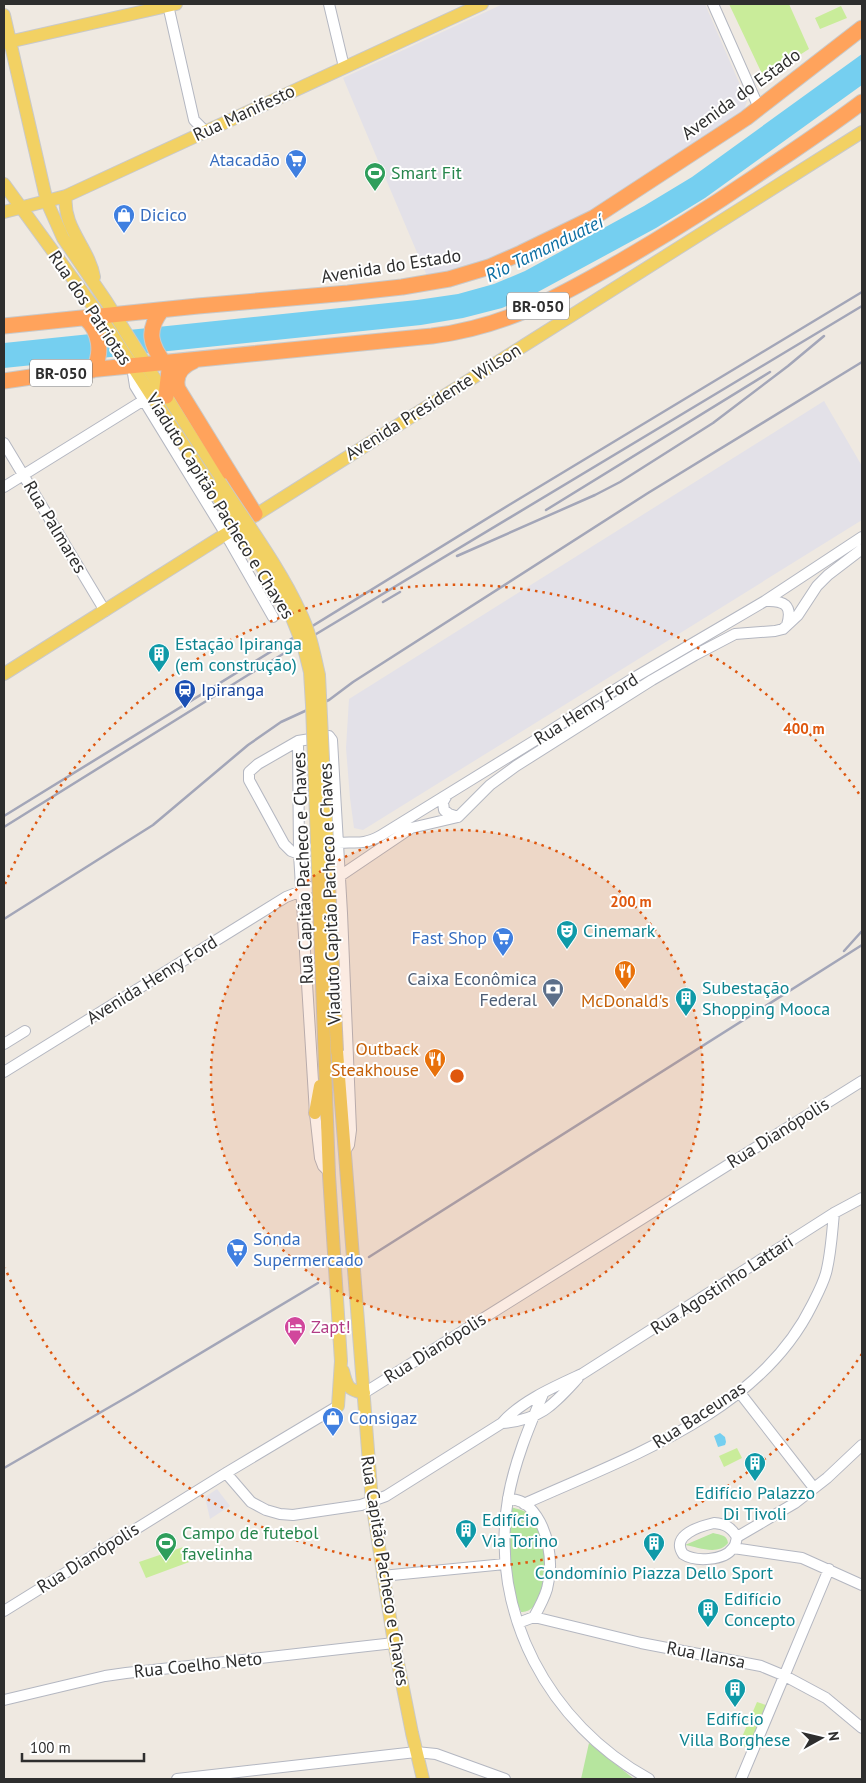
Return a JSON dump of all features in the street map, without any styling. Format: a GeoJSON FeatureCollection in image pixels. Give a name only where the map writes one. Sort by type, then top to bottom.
{"type":"FeatureCollection","features":[{"type":"Feature","properties":{"kind":"highway","name":"Avenida do Estado"},"geometry":{"type":"LineString","coordinates":[[4,326],[402,287],[467,274],[521,254],[593,218],[759,108],[862,28]]}},
{"type":"Feature","properties":{"kind":"highway","name":"BR-050"},"geometry":{"type":"LineString","coordinates":[[4,381],[93,370],[449,334],[508,319],[550,301],[667,235],[862,102]]}},
{"type":"Feature","properties":{"kind":"highway"},"geometry":{"type":"LineString","coordinates":[[155,399],[168,375],[168,363],[155,350],[151,335],[155,320],[162,310]]}},
{"type":"Feature","properties":{"kind":"highway"},"geometry":{"type":"LineString","coordinates":[[93,370],[99,358],[99,344],[93,326],[100,316]]}},
{"type":"Feature","properties":{"kind":"highway"},"geometry":{"type":"LineString","coordinates":[[194,361],[185,366],[179,374],[177,381],[178,389],[255,514]]}},
{"type":"Feature","properties":{"kind":"main road","name":"Rua Manifesto"},"geometry":{"type":"LineString","coordinates":[[4,212],[66,196],[482,4]]}},
{"type":"Feature","properties":{"kind":"main road"},"geometry":{"type":"LineString","coordinates":[[7,43],[172,5]]}},
{"type":"Feature","properties":{"kind":"main road","name":"Rua dos Patriotas"},"geometry":{"type":"LineString","coordinates":[[4,15],[7,43],[48,202],[63,238],[96,286],[100,316]]}},
{"type":"Feature","properties":{"kind":"main road","name":"Avenida Presidente Wilson"},"geometry":{"type":"LineString","coordinates":[[4,674],[862,132]]}},
{"type":"Feature","properties":{"kind":"main road","name":"Rua dos Patriotas"},"geometry":{"type":"LineString","coordinates":[[4,184],[100,316],[139,366]]}},
{"type":"Feature","properties":{"kind":"main road"},"geometry":{"type":"LineString","coordinates":[[66,196],[65,206],[68,221],[92,267],[96,286]]}},
{"type":"Feature","properties":{"kind":"main road","name":"Viaduto Capitão Pacheco e Chaves"},"geometry":{"type":"LineString","coordinates":[[139,366],[155,399],[245,538],[292,618],[304,648],[310,672],[312,705],[325,1066]]}},
{"type":"Feature","properties":{"kind":"main road","name":"Viaduto Capitão Pacheco e Chaves"},"geometry":{"type":"LineString","coordinates":[[155,399],[287,586],[301,613],[312,643],[322,699],[337,1051]]}},
{"type":"Feature","properties":{"kind":"main road","name":"Rua Capitão Pacheco e Chaves"},"geometry":{"type":"LineString","coordinates":[[337,1051],[372,1502],[382,1576],[394,1643],[423,1779]]}},
{"type":"Feature","properties":{"kind":"main road"},"geometry":{"type":"LineString","coordinates":[[315,1112],[325,1066]]}},
{"type":"Feature","properties":{"kind":"main road","name":"Rua Capitão Pacheco e Chaves"},"geometry":{"type":"LineString","coordinates":[[325,1066],[322,1137],[329,1172],[341,1361],[338,1406]]}},
{"type":"Feature","properties":{"kind":"main road"},"geometry":{"type":"LineString","coordinates":[[322,1137],[333,1138],[338,1143],[345,1157]]}},
{"type":"Feature","properties":{"kind":"main road"},"geometry":{"type":"LineString","coordinates":[[336,1284],[345,1288],[355,1287]]}},
{"type":"Feature","properties":{"kind":"main road"},"geometry":{"type":"LineString","coordinates":[[341,1361],[348,1386],[353,1390],[364,1393]]}},
{"type":"Feature","properties":{"kind":"main road","name":"Rua Dianópolis"},"geometry":{"type":"LineString","coordinates":[[338,1406],[364,1393]]}},
{"type":"Feature","properties":{"kind":"street"},"geometry":{"type":"LineString","coordinates":[[329,4],[344,67]]}},
{"type":"Feature","properties":{"kind":"street"},"geometry":{"type":"LineString","coordinates":[[713,4],[759,108]]}},
{"type":"Feature","properties":{"kind":"street"},"geometry":{"type":"LineString","coordinates":[[172,5],[194,120],[205,131]]}},
{"type":"Feature","properties":{"kind":"street"},"geometry":{"type":"LineString","coordinates":[[4,487],[155,399],[225,533],[273,617]]}},
{"type":"Feature","properties":{"kind":"street","name":"Rua Palmares"},"geometry":{"type":"LineString","coordinates":[[4,444],[21,477],[105,611]]}},
{"type":"Feature","properties":{"kind":"street"},"geometry":{"type":"LineString","coordinates":[[4,455],[21,477]]}},
{"type":"Feature","properties":{"kind":"street","name":"Rua Henry Ford"},"geometry":{"type":"LineString","coordinates":[[299,854],[338,843],[356,844],[372,840],[632,679],[765,601],[862,537]]}},
{"type":"Feature","properties":{"kind":"street"},"geometry":{"type":"LineString","coordinates":[[301,891],[340,876],[407,830],[458,817],[490,785],[516,766],[669,670],[735,634],[775,631],[787,625],[798,615],[822,580],[862,548]]}},
{"type":"Feature","properties":{"kind":"street"},"geometry":{"type":"LineString","coordinates":[[765,601],[777,600],[785,604],[789,611],[787,625]]}},
{"type":"Feature","properties":{"kind":"street","name":"Rua Capitão Pacheco e Chaves"},"geometry":{"type":"LineString","coordinates":[[322,1137],[315,1112],[301,891],[298,741],[328,736],[332,738],[351,1130],[345,1157]]}},
{"type":"Feature","properties":{"kind":"street"},"geometry":{"type":"LineString","coordinates":[[298,741],[258,764],[248,775],[284,844],[291,851],[299,854]]}},
{"type":"Feature","properties":{"kind":"street"},"geometry":{"type":"LineString","coordinates":[[447,795],[443,802],[444,810],[458,817]]}},
{"type":"Feature","properties":{"kind":"street","name":"Avenida Henry Ford"},"geometry":{"type":"LineString","coordinates":[[4,1072],[286,897],[301,891]]}},
{"type":"Feature","properties":{"kind":"street"},"geometry":{"type":"LineString","coordinates":[[4,1044],[25,1031]]}},
{"type":"Feature","properties":{"kind":"street","name":"Rua Dianópolis"},"geometry":{"type":"LineString","coordinates":[[364,1393],[862,1080]]}},
{"type":"Feature","properties":{"kind":"street","name":"Rua Agostinho Lattari"},"geometry":{"type":"LineString","coordinates":[[582,1374],[834,1213],[862,1198]]}},
{"type":"Feature","properties":{"kind":"street","name":"Rua Baceunas"},"geometry":{"type":"LineString","coordinates":[[524,1504],[648,1448],[684,1429],[740,1393],[794,1336],[808,1313],[826,1274],[834,1213]]}},
{"type":"Feature","properties":{"kind":"street"},"geometry":{"type":"LineString","coordinates":[[226,1473],[251,1502],[266,1510],[280,1514],[293,1515],[335,1510],[372,1502],[386,1496],[502,1423],[510,1414],[582,1374]]}},
{"type":"Feature","properties":{"kind":"street"},"geometry":{"type":"LineString","coordinates":[[502,1423],[533,1418],[550,1407],[582,1374]]}},
{"type":"Feature","properties":{"kind":"street"},"geometry":{"type":"LineString","coordinates":[[740,1393],[814,1488]]}},
{"type":"Feature","properties":{"kind":"street"},"geometry":{"type":"LineString","coordinates":[[543,1394],[533,1418],[508,1498],[504,1539],[505,1564],[507,1582],[518,1623],[534,1662],[556,1700],[600,1746],[628,1767],[649,1779]]}},
{"type":"Feature","properties":{"kind":"street","name":"Rua Dianópolis"},"geometry":{"type":"LineString","coordinates":[[4,1611],[338,1406]]}},
{"type":"Feature","properties":{"kind":"street"},"geometry":{"type":"LineString","coordinates":[[737,1536],[726,1525],[714,1523],[695,1529],[683,1537],[680,1542],[680,1548],[683,1554],[694,1558],[722,1556],[733,1548],[737,1536],[776,1515],[814,1488],[862,1445]]}},
{"type":"Feature","properties":{"kind":"street"},"geometry":{"type":"LineString","coordinates":[[508,1498],[529,1506],[544,1532],[550,1557],[547,1588],[543,1602],[534,1618],[518,1623]]}},
{"type":"Feature","properties":{"kind":"street"},"geometry":{"type":"LineString","coordinates":[[733,1548],[802,1558],[862,1583]]}},
{"type":"Feature","properties":{"kind":"street"},"geometry":{"type":"LineString","coordinates":[[382,1576],[505,1564]]}},
{"type":"Feature","properties":{"kind":"street"},"geometry":{"type":"LineString","coordinates":[[741,1779],[830,1569]]}},
{"type":"Feature","properties":{"kind":"street","name":"Rua Ilansa"},"geometry":{"type":"LineString","coordinates":[[534,1618],[641,1643],[761,1666],[785,1676],[826,1698],[862,1728]]}},
{"type":"Feature","properties":{"kind":"street","name":"Rua Coelho Neto"},"geometry":{"type":"LineString","coordinates":[[4,1700],[119,1674],[394,1643]]}},
{"type":"Feature","properties":{"kind":"street"},"geometry":{"type":"LineString","coordinates":[[177,1779],[416,1752],[436,1754],[505,1779]]}},
{"type":"Feature","properties":{"kind":"shaded area"},"geometry":{"type":"Polygon","coordinates":[[[503,4],[705,4],[747,101],[743,113],[576,221],[500,255],[450,272],[427,276],[343,78],[503,4]]]}},
{"type":"Feature","properties":{"kind":"shaded area"},"geometry":{"type":"Polygon","coordinates":[[[824,401],[862,466],[862,520],[363,830],[354,828],[346,748],[349,699],[824,401]]]}},
{"type":"Feature","properties":{"kind":"shaded area"},"geometry":{"type":"Polygon","coordinates":[[[217,1489],[230,1506],[210,1519],[205,1497],[217,1489]]]}},
{"type":"Feature","properties":{"kind":"green space"},"geometry":{"type":"Polygon","coordinates":[[[729,4],[789,4],[809,49],[764,78],[729,4]]]}},
{"type":"Feature","properties":{"kind":"green space"},"geometry":{"type":"Polygon","coordinates":[[[841,6],[847,18],[820,29],[815,18],[841,6]]]}},
{"type":"Feature","properties":{"kind":"green space"},"geometry":{"type":"Polygon","coordinates":[[[737,1448],[742,1458],[724,1467],[719,1456],[737,1448]]]}},
{"type":"Feature","properties":{"kind":"green space"},"geometry":{"type":"Polygon","coordinates":[[[511,1507],[529,1514],[533,1518],[541,1534],[547,1557],[542,1591],[534,1606],[528,1611],[521,1612],[516,1599],[511,1574],[509,1547],[511,1507]]]}},
{"type":"Feature","properties":{"kind":"green space"},"geometry":{"type":"Polygon","coordinates":[[[713,1533],[725,1537],[728,1543],[724,1547],[713,1550],[685,1545],[713,1533]]]}},
{"type":"Feature","properties":{"kind":"green space","name":"Campo de futebol favelinha"},"geometry":{"type":"Polygon","coordinates":[[[186,1546],[192,1561],[146,1578],[139,1562],[186,1546]]]}},
{"type":"Feature","properties":{"kind":"green space"},"geometry":{"type":"Polygon","coordinates":[[[757,1702],[766,1705],[748,1748],[739,1744],[757,1702]]]}},
{"type":"Feature","properties":{"kind":"green space"},"geometry":{"type":"Polygon","coordinates":[[[589,1743],[634,1779],[581,1779],[589,1743]]]}},
{"type":"Feature","properties":{"kind":"water","name":"Rio Tamanduateí"},"geometry":{"type":"Polygon","coordinates":[[[862,54],[862,85],[705,198],[656,228],[536,293],[502,308],[463,318],[421,325],[4,368],[4,343],[417,300],[458,294],[494,284],[525,271],[644,206],[692,177],[862,54]]]}},
{"type":"Feature","properties":{"kind":"water"},"geometry":{"type":"Polygon","coordinates":[[[720,1433],[725,1437],[726,1442],[725,1445],[718,1447],[714,1436],[720,1433]]]}},
{"type":"Feature","properties":{"kind":"railway"},"geometry":{"type":"LineString","coordinates":[[4,816],[509,505],[862,292]]}},
{"type":"Feature","properties":{"kind":"railway"},"geometry":{"type":"LineString","coordinates":[[4,827],[248,675],[862,306]]}},
{"type":"Feature","properties":{"kind":"railway"},"geometry":{"type":"LineString","coordinates":[[457,556],[595,495],[620,482],[713,423],[824,336]]}},
{"type":"Feature","properties":{"kind":"railway"},"geometry":{"type":"LineString","coordinates":[[4,919],[153,825],[248,745],[281,722],[329,700],[353,682],[648,493],[862,362]]}},
{"type":"Feature","properties":{"kind":"railway"},"geometry":{"type":"LineString","coordinates":[[546,510],[770,372]]}},
{"type":"Feature","properties":{"kind":"railway"},"geometry":{"type":"LineString","coordinates":[[383,602],[400,592]]}},
{"type":"Feature","properties":{"kind":"railway"},"geometry":{"type":"LineString","coordinates":[[844,951],[862,931]]}},
{"type":"Feature","properties":{"kind":"railway"},"geometry":{"type":"LineString","coordinates":[[369,1257],[862,945]]}},
{"type":"Feature","properties":{"kind":"railway"},"geometry":{"type":"LineString","coordinates":[[4,1468],[318,1283]]}},
{"type":"Feature","properties":{"kind":"place","name":"Atacadão"},"geometry":{"type":"Point","coordinates":[296,179]}},
{"type":"Feature","properties":{"kind":"place","name":"Smart Fit"},"geometry":{"type":"Point","coordinates":[375,192]}},
{"type":"Feature","properties":{"kind":"place","name":"Dicico"},"geometry":{"type":"Point","coordinates":[124,234]}},
{"type":"Feature","properties":{"kind":"place","name":"Estação Ipiranga (em construção)"},"geometry":{"type":"Point","coordinates":[159,673]}},
{"type":"Feature","properties":{"kind":"place","name":"Ipiranga"},"geometry":{"type":"Point","coordinates":[185,709]}},
{"type":"Feature","properties":{"kind":"place","name":"Cinemark"},"geometry":{"type":"Point","coordinates":[567,950]}},
{"type":"Feature","properties":{"kind":"place","name":"Fast Shop"},"geometry":{"type":"Point","coordinates":[503,957]}},
{"type":"Feature","properties":{"kind":"place","name":"McDonald's"},"geometry":{"type":"Point","coordinates":[625,990]}},
{"type":"Feature","properties":{"kind":"place","name":"Caixa Econômica Federal"},"geometry":{"type":"Point","coordinates":[553,1008]}},
{"type":"Feature","properties":{"kind":"place","name":"Subestação Shopping Mooca"},"geometry":{"type":"Point","coordinates":[686,1017]}},
{"type":"Feature","properties":{"kind":"place","name":"Outback Steakhouse"},"geometry":{"type":"Point","coordinates":[435,1078]}},
{"type":"Feature","properties":{"kind":"place","name":"Sonda Supermercado"},"geometry":{"type":"Point","coordinates":[237,1268]}},
{"type":"Feature","properties":{"kind":"place","name":"Zapt!"},"geometry":{"type":"Point","coordinates":[295,1346]}},
{"type":"Feature","properties":{"kind":"place","name":"Consigaz"},"geometry":{"type":"Point","coordinates":[333,1437]}},
{"type":"Feature","properties":{"kind":"place","name":"Edifício Palazzo Di Tivoli"},"geometry":{"type":"Point","coordinates":[755,1482]}},
{"type":"Feature","properties":{"kind":"place","name":"Edifício Via Torino"},"geometry":{"type":"Point","coordinates":[466,1549]}},
{"type":"Feature","properties":{"kind":"place","name":"Campo de futebol favelinha"},"geometry":{"type":"Point","coordinates":[166,1562]}},
{"type":"Feature","properties":{"kind":"place","name":"Condomínio Piazza Dello Sport"},"geometry":{"type":"Point","coordinates":[654,1562]}},
{"type":"Feature","properties":{"kind":"place","name":"Edifício Concepto"},"geometry":{"type":"Point","coordinates":[708,1628]}},
{"type":"Feature","properties":{"kind":"place","name":"Edifício Villa Borghese"},"geometry":{"type":"Point","coordinates":[735,1708]}}]}
